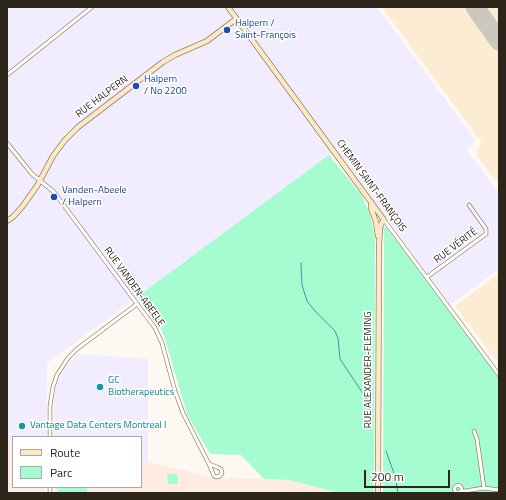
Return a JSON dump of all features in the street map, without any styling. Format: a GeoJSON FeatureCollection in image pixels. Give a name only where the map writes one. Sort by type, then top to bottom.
{"type":"FeatureCollection","features":[{"type":"Feature","properties":{"kind":"street"},"geometry":{"type":"LineString","coordinates":[[7,75],[92,7]]}},
{"type":"Feature","properties":{"kind":"street","name":"CHEMIN SAINT-FRANÇOIS"},"geometry":{"type":"LineString","coordinates":[[228,7],[499,375]]}},
{"type":"Feature","properties":{"kind":"street","name":"RUE HALPERN"},"geometry":{"type":"LineString","coordinates":[[7,221],[22,207],[53,156],[65,140],[78,127],[163,62],[207,41],[236,19]]}},
{"type":"Feature","properties":{"kind":"street","name":"RUE VANDEN-ABEELE"},"geometry":{"type":"LineString","coordinates":[[7,143],[32,174],[54,192],[155,328],[160,338],[183,413],[214,476],[218,477],[221,475],[221,469],[209,464]]}},
{"type":"Feature","properties":{"kind":"street","name":"RUE ALEXANDER-FLEMING"},"geometry":{"type":"LineString","coordinates":[[372,202],[371,208],[376,222],[379,247]]}},
{"type":"Feature","properties":{"kind":"street","name":"RUE VÉRITÉ"},"geometry":{"type":"LineString","coordinates":[[427,277],[486,234],[486,229],[469,205]]}},
{"type":"Feature","properties":{"kind":"street","name":"RUE ALEXANDER-FLEMING"},"geometry":{"type":"LineString","coordinates":[[378,493],[379,247],[380,228],[384,220]]}},
{"type":"Feature","properties":{"kind":"street"},"geometry":{"type":"LineString","coordinates":[[50,436],[50,406],[53,387],[57,375],[68,358],[77,349],[137,304]]}},
{"type":"Feature","properties":{"kind":"street"},"geometry":{"type":"LineString","coordinates":[[474,431],[477,439],[484,488]]}},
{"type":"Feature","properties":{"kind":"street"},"geometry":{"type":"LineString","coordinates":[[461,491],[484,488],[499,490]]}},
{"type":"Feature","properties":{"kind":"shaded area"},"geometry":{"type":"Polygon","coordinates":[[[7,7],[377,7],[476,141],[466,149],[499,193],[499,269],[450,305],[337,150],[47,363],[46,436],[12,436],[12,444],[7,444],[7,7]]]}},
{"type":"Feature","properties":{"kind":"shaded area"},"geometry":{"type":"Polygon","coordinates":[[[382,7],[499,7],[499,185],[478,157],[477,151],[482,143],[382,7]]]}},
{"type":"Feature","properties":{"kind":"shaded area"},"geometry":{"type":"Polygon","coordinates":[[[499,274],[499,364],[455,306],[499,274]]]}},
{"type":"Feature","properties":{"kind":"shaded area"},"geometry":{"type":"Polygon","coordinates":[[[78,354],[148,359],[148,462],[142,462],[142,436],[54,436],[54,399],[58,380],[66,366],[78,354]]]}},
{"type":"Feature","properties":{"kind":"shaded area"},"geometry":{"type":"Polygon","coordinates":[[[7,444],[12,444],[12,488],[45,488],[45,493],[7,493],[7,444]]]}},
{"type":"Feature","properties":{"kind":"shaded area"},"geometry":{"type":"Polygon","coordinates":[[[142,462],[148,462],[216,478],[289,480],[339,493],[54,493],[54,488],[142,488],[142,462]]]}},
{"type":"Feature","properties":{"kind":"green space"},"geometry":{"type":"Polygon","coordinates":[[[329,155],[362,196],[370,214],[375,239],[374,493],[339,493],[289,480],[264,479],[241,455],[210,454],[187,414],[165,339],[158,322],[137,297],[329,155]]]}},
{"type":"Feature","properties":{"kind":"green space"},"geometry":{"type":"Polygon","coordinates":[[[382,227],[387,228],[499,378],[499,493],[383,493],[384,231],[382,227]]]}},
{"type":"Feature","properties":{"kind":"green space"},"geometry":{"type":"Polygon","coordinates":[[[167,474],[177,474],[178,484],[168,484],[167,474]]]}},
{"type":"Feature","properties":{"kind":"green space"},"geometry":{"type":"Polygon","coordinates":[[[88,488],[86,493],[58,493],[58,489],[56,489],[88,488]]]}},
{"type":"Feature","properties":{"kind":"waterway"},"geometry":{"type":"LineString","coordinates":[[301,263],[302,285],[307,301],[335,331],[338,338],[340,359],[368,401],[371,417]]}},
{"type":"Feature","properties":{"kind":"waterway"},"geometry":{"type":"LineString","coordinates":[[386,451],[395,476],[398,493]]}},
{"type":"Feature","properties":{"kind":"runway"},"geometry":{"type":"LineString","coordinates":[[475,7],[499,41]]}},
{"type":"Feature","properties":{"kind":"place","name":"Halpern / Saint-François"},"geometry":{"type":"Point","coordinates":[227,30]}},
{"type":"Feature","properties":{"kind":"place","name":"Halpern / No 2200"},"geometry":{"type":"Point","coordinates":[136,86]}},
{"type":"Feature","properties":{"kind":"place","name":"Vanden-Abeele / Halpern"},"geometry":{"type":"Point","coordinates":[54,197]}},
{"type":"Feature","properties":{"kind":"place","name":"GC Biotherapeutics"},"geometry":{"type":"Point","coordinates":[100,387]}},
{"type":"Feature","properties":{"kind":"place","name":"Vantage Data Centers Montreal I"},"geometry":{"type":"Point","coordinates":[22,426]}}]}
